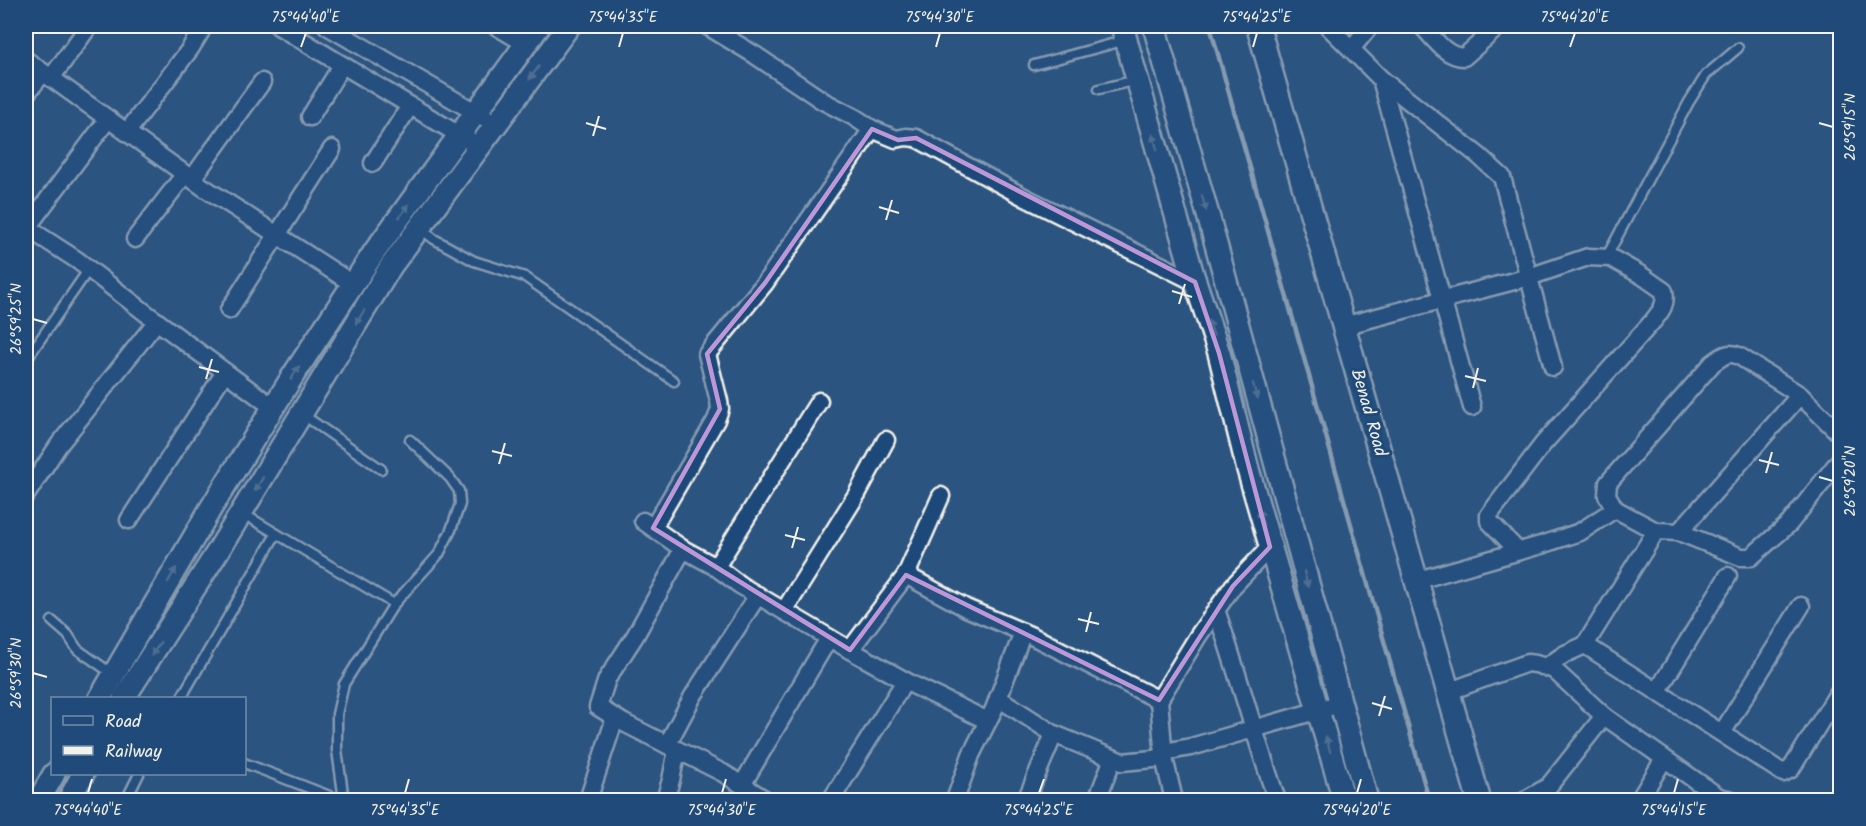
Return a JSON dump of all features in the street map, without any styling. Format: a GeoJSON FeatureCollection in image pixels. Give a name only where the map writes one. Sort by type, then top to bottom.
{"type":"FeatureCollection","features":[{"type":"Feature","properties":{"kind":"main road","name":"Benad Road"},"geometry":{"type":"LineString","coordinates":[[1258,26],[1479,801]]}},
{"type":"Feature","properties":{"kind":"street"},"geometry":{"type":"LineString","coordinates":[[26,94],[47,75],[89,26]]}},
{"type":"Feature","properties":{"kind":"street"},"geometry":{"type":"LineString","coordinates":[[278,26],[479,147]]}},
{"type":"Feature","properties":{"kind":"street"},"geometry":{"type":"LineString","coordinates":[[327,26],[496,124]]}},
{"type":"Feature","properties":{"kind":"street"},"geometry":{"type":"LineString","coordinates":[[496,26],[526,44]]}},
{"type":"Feature","properties":{"kind":"street"},"geometry":{"type":"LineString","coordinates":[[119,691],[211,508],[294,374],[365,266],[539,26]]}},
{"type":"Feature","properties":{"kind":"street"},"geometry":{"type":"LineString","coordinates":[[119,691],[242,512],[383,280],[569,26]]}},
{"type":"Feature","properties":{"kind":"street"},"geometry":{"type":"LineString","coordinates":[[706,26],[755,55],[823,101],[872,129],[896,139],[916,138],[1024,197],[1195,282]]}},
{"type":"Feature","properties":{"kind":"street"},"geometry":{"type":"LineString","coordinates":[[1154,26],[1211,226],[1367,801]]}},
{"type":"Feature","properties":{"kind":"street"},"geometry":{"type":"LineString","coordinates":[[1328,26],[1381,79],[1479,156],[1502,177],[1553,367]]}},
{"type":"Feature","properties":{"kind":"street"},"geometry":{"type":"LineString","coordinates":[[1352,48],[1370,26]]}},
{"type":"Feature","properties":{"kind":"street"},"geometry":{"type":"LineString","coordinates":[[1422,26],[1449,54],[1464,57],[1499,26]]}},
{"type":"Feature","properties":{"kind":"street"},"geometry":{"type":"LineString","coordinates":[[127,132],[201,31]]}},
{"type":"Feature","properties":{"kind":"street"},"geometry":{"type":"LineString","coordinates":[[1124,33],[1195,282],[1219,353],[1247,466],[1344,801]]}},
{"type":"Feature","properties":{"kind":"street"},"geometry":{"type":"LineString","coordinates":[[26,60],[189,177],[353,284]]}},
{"type":"Feature","properties":{"kind":"street"},"geometry":{"type":"LineString","coordinates":[[310,117],[342,64]]}},
{"type":"Feature","properties":{"kind":"street"},"geometry":{"type":"LineString","coordinates":[[1381,79],[1472,407]]}},
{"type":"Feature","properties":{"kind":"street"},"geometry":{"type":"LineString","coordinates":[[135,239],[189,177],[262,82]]}},
{"type":"Feature","properties":{"kind":"street"},"geometry":{"type":"LineString","coordinates":[[373,163],[410,106]]}},
{"type":"Feature","properties":{"kind":"street"},"geometry":{"type":"LineString","coordinates":[[108,119],[26,228],[89,269],[274,408]]}},
{"type":"Feature","properties":{"kind":"street"},"geometry":{"type":"LineString","coordinates":[[872,129],[765,283],[706,354],[720,409],[716,420],[648,525],[758,596],[829,638],[905,681],[987,721]]}},
{"type":"Feature","properties":{"kind":"street"},"geometry":{"type":"LineString","coordinates":[[229,310],[332,149]]}},
{"type":"Feature","properties":{"kind":"street"},"geometry":{"type":"LineString","coordinates":[[1343,326],[1529,277],[1588,257],[1606,258],[1626,266],[1664,291],[1666,299],[1663,308],[1543,444],[1493,507],[1489,521],[1518,551]]}},
{"type":"Feature","properties":{"kind":"street"},"geometry":{"type":"LineString","coordinates":[[365,266],[383,280]]}},
{"type":"Feature","properties":{"kind":"street"},"geometry":{"type":"LineString","coordinates":[[26,495],[58,447],[157,321]]}},
{"type":"Feature","properties":{"kind":"street"},"geometry":{"type":"LineString","coordinates":[[1840,434],[1800,395],[1739,356],[1732,353],[1725,354],[1713,363],[1608,483],[1607,495],[1615,508],[1656,531],[1679,532],[1742,557],[1750,557],[1789,524],[1840,460]]}},
{"type":"Feature","properties":{"kind":"street"},"geometry":{"type":"LineString","coordinates":[[129,520],[225,372]]}},
{"type":"Feature","properties":{"kind":"street"},"geometry":{"type":"LineString","coordinates":[[1679,532],[1800,395]]}},
{"type":"Feature","properties":{"kind":"street"},"geometry":{"type":"LineString","coordinates":[[716,567],[819,401]]}},
{"type":"Feature","properties":{"kind":"street"},"geometry":{"type":"LineString","coordinates":[[784,611],[856,494],[886,440]]}},
{"type":"Feature","properties":{"kind":"street"},"geometry":{"type":"LineString","coordinates":[[850,650],[906,575],[942,496]]}},
{"type":"Feature","properties":{"kind":"street"},"geometry":{"type":"LineString","coordinates":[[1415,581],[1580,532],[1615,508]]}},
{"type":"Feature","properties":{"kind":"street"},"geometry":{"type":"LineString","coordinates":[[1546,667],[1565,654],[1585,645],[1656,531]]}},
{"type":"Feature","properties":{"kind":"street"},"geometry":{"type":"LineString","coordinates":[[1174,801],[1164,755],[1160,700],[1233,586],[1270,547]]}},
{"type":"Feature","properties":{"kind":"street"},"geometry":{"type":"LineString","coordinates":[[683,549],[604,687],[597,707],[742,785],[761,799]]}},
{"type":"Feature","properties":{"kind":"street"},"geometry":{"type":"LineString","coordinates":[[906,575],[966,608],[1023,632],[1160,700]]}},
{"type":"Feature","properties":{"kind":"street"},"geometry":{"type":"LineString","coordinates":[[1657,692],[1728,576]]}},
{"type":"Feature","properties":{"kind":"street"},"geometry":{"type":"LineString","coordinates":[[665,801],[671,780],[672,747],[693,696],[758,596]]}},
{"type":"Feature","properties":{"kind":"street"},"geometry":{"type":"LineString","coordinates":[[1722,733],[1801,606]]}},
{"type":"Feature","properties":{"kind":"street"},"geometry":{"type":"LineString","coordinates":[[1216,610],[1236,668],[1252,729],[1277,801]]}},
{"type":"Feature","properties":{"kind":"street"},"geometry":{"type":"LineString","coordinates":[[955,801],[971,755],[998,698],[1023,632]]}},
{"type":"Feature","properties":{"kind":"street"},"geometry":{"type":"LineString","coordinates":[[742,785],[829,638]]}},
{"type":"Feature","properties":{"kind":"street"},"geometry":{"type":"LineString","coordinates":[[1585,645],[1783,773],[1791,769],[1840,690]]}},
{"type":"Feature","properties":{"kind":"street"},"geometry":{"type":"LineString","coordinates":[[1447,692],[1527,663],[1554,670],[1604,716],[1723,800]]}},
{"type":"Feature","properties":{"kind":"street"},"geometry":{"type":"LineString","coordinates":[[831,801],[905,681]]}},
{"type":"Feature","properties":{"kind":"street"},"geometry":{"type":"LineString","coordinates":[[998,698],[1054,734],[1122,762],[1164,755],[1340,704]]}},
{"type":"Feature","properties":{"kind":"street"},"geometry":{"type":"LineString","coordinates":[[1535,798],[1548,787],[1604,716]]}},
{"type":"Feature","properties":{"kind":"street"},"geometry":{"type":"LineString","coordinates":[[588,801],[615,718]]}},
{"type":"Feature","properties":{"kind":"street"},"geometry":{"type":"LineString","coordinates":[[1026,801],[1054,734]]}},
{"type":"Feature","properties":{"kind":"street"},"geometry":{"type":"LineString","coordinates":[[1097,801],[1113,758]]}},
{"type":"Feature","properties":{"kind":"street"},"geometry":{"type":"LineString","coordinates":[[1639,801],[1664,759]]}},
{"type":"Feature","properties":{"kind":"street"},"geometry":{"type":"LineString","coordinates":[[39,801],[53,775]]}},
{"type":"Feature","properties":{"kind":"street"},"geometry":{"type":"LineString","coordinates":[[69,801],[82,775]]}},
{"type":"Feature","properties":{"kind":"lane"},"geometry":{"type":"LineString","coordinates":[[1034,65],[1124,33]]}},
{"type":"Feature","properties":{"kind":"lane"},"geometry":{"type":"LineString","coordinates":[[1606,258],[1689,102],[1706,75],[1738,48]]}},
{"type":"Feature","properties":{"kind":"lane"},"geometry":{"type":"LineString","coordinates":[[1099,89],[1138,80]]}},
{"type":"Feature","properties":{"kind":"lane"},"geometry":{"type":"LineString","coordinates":[[420,228],[434,239],[474,261],[525,277],[674,381]]}},
{"type":"Feature","properties":{"kind":"lane"},"geometry":{"type":"LineString","coordinates":[[26,360],[89,269]]}},
{"type":"Feature","properties":{"kind":"lane"},"geometry":{"type":"LineString","coordinates":[[301,414],[381,469]]}},
{"type":"Feature","properties":{"kind":"lane"},"geometry":{"type":"LineString","coordinates":[[246,764],[342,801],[337,750],[337,714],[344,684],[394,604],[439,554],[460,504],[459,491],[450,478],[410,440]]}},
{"type":"Feature","properties":{"kind":"lane"},"geometry":{"type":"LineString","coordinates":[[242,512],[394,604]]}},
{"type":"Feature","properties":{"kind":"lane"},"geometry":{"type":"LineString","coordinates":[[182,697],[276,534]]}},
{"type":"Feature","properties":{"kind":"lane"},"geometry":{"type":"LineString","coordinates":[[52,621],[68,635],[77,649],[119,691]]}},
{"type":"Feature","properties":{"kind":"lane"},"geometry":{"type":"LineString","coordinates":[[126,801],[139,775]]}},
{"type":"Feature","properties":{"kind":"highlighted area"},"geometry":{"type":"Polygon","coordinates":[[[872,129],[898,140],[916,138],[1195,282],[1219,353],[1270,547],[1233,586],[1159,700],[906,575],[850,650],[653,528],[720,409],[707,354],[765,283],[872,129]]]}},
{"type":"Feature","properties":{"kind":"railway"},"geometry":{"type":"LineString","coordinates":[[1210,26],[1429,800]]}}]}
